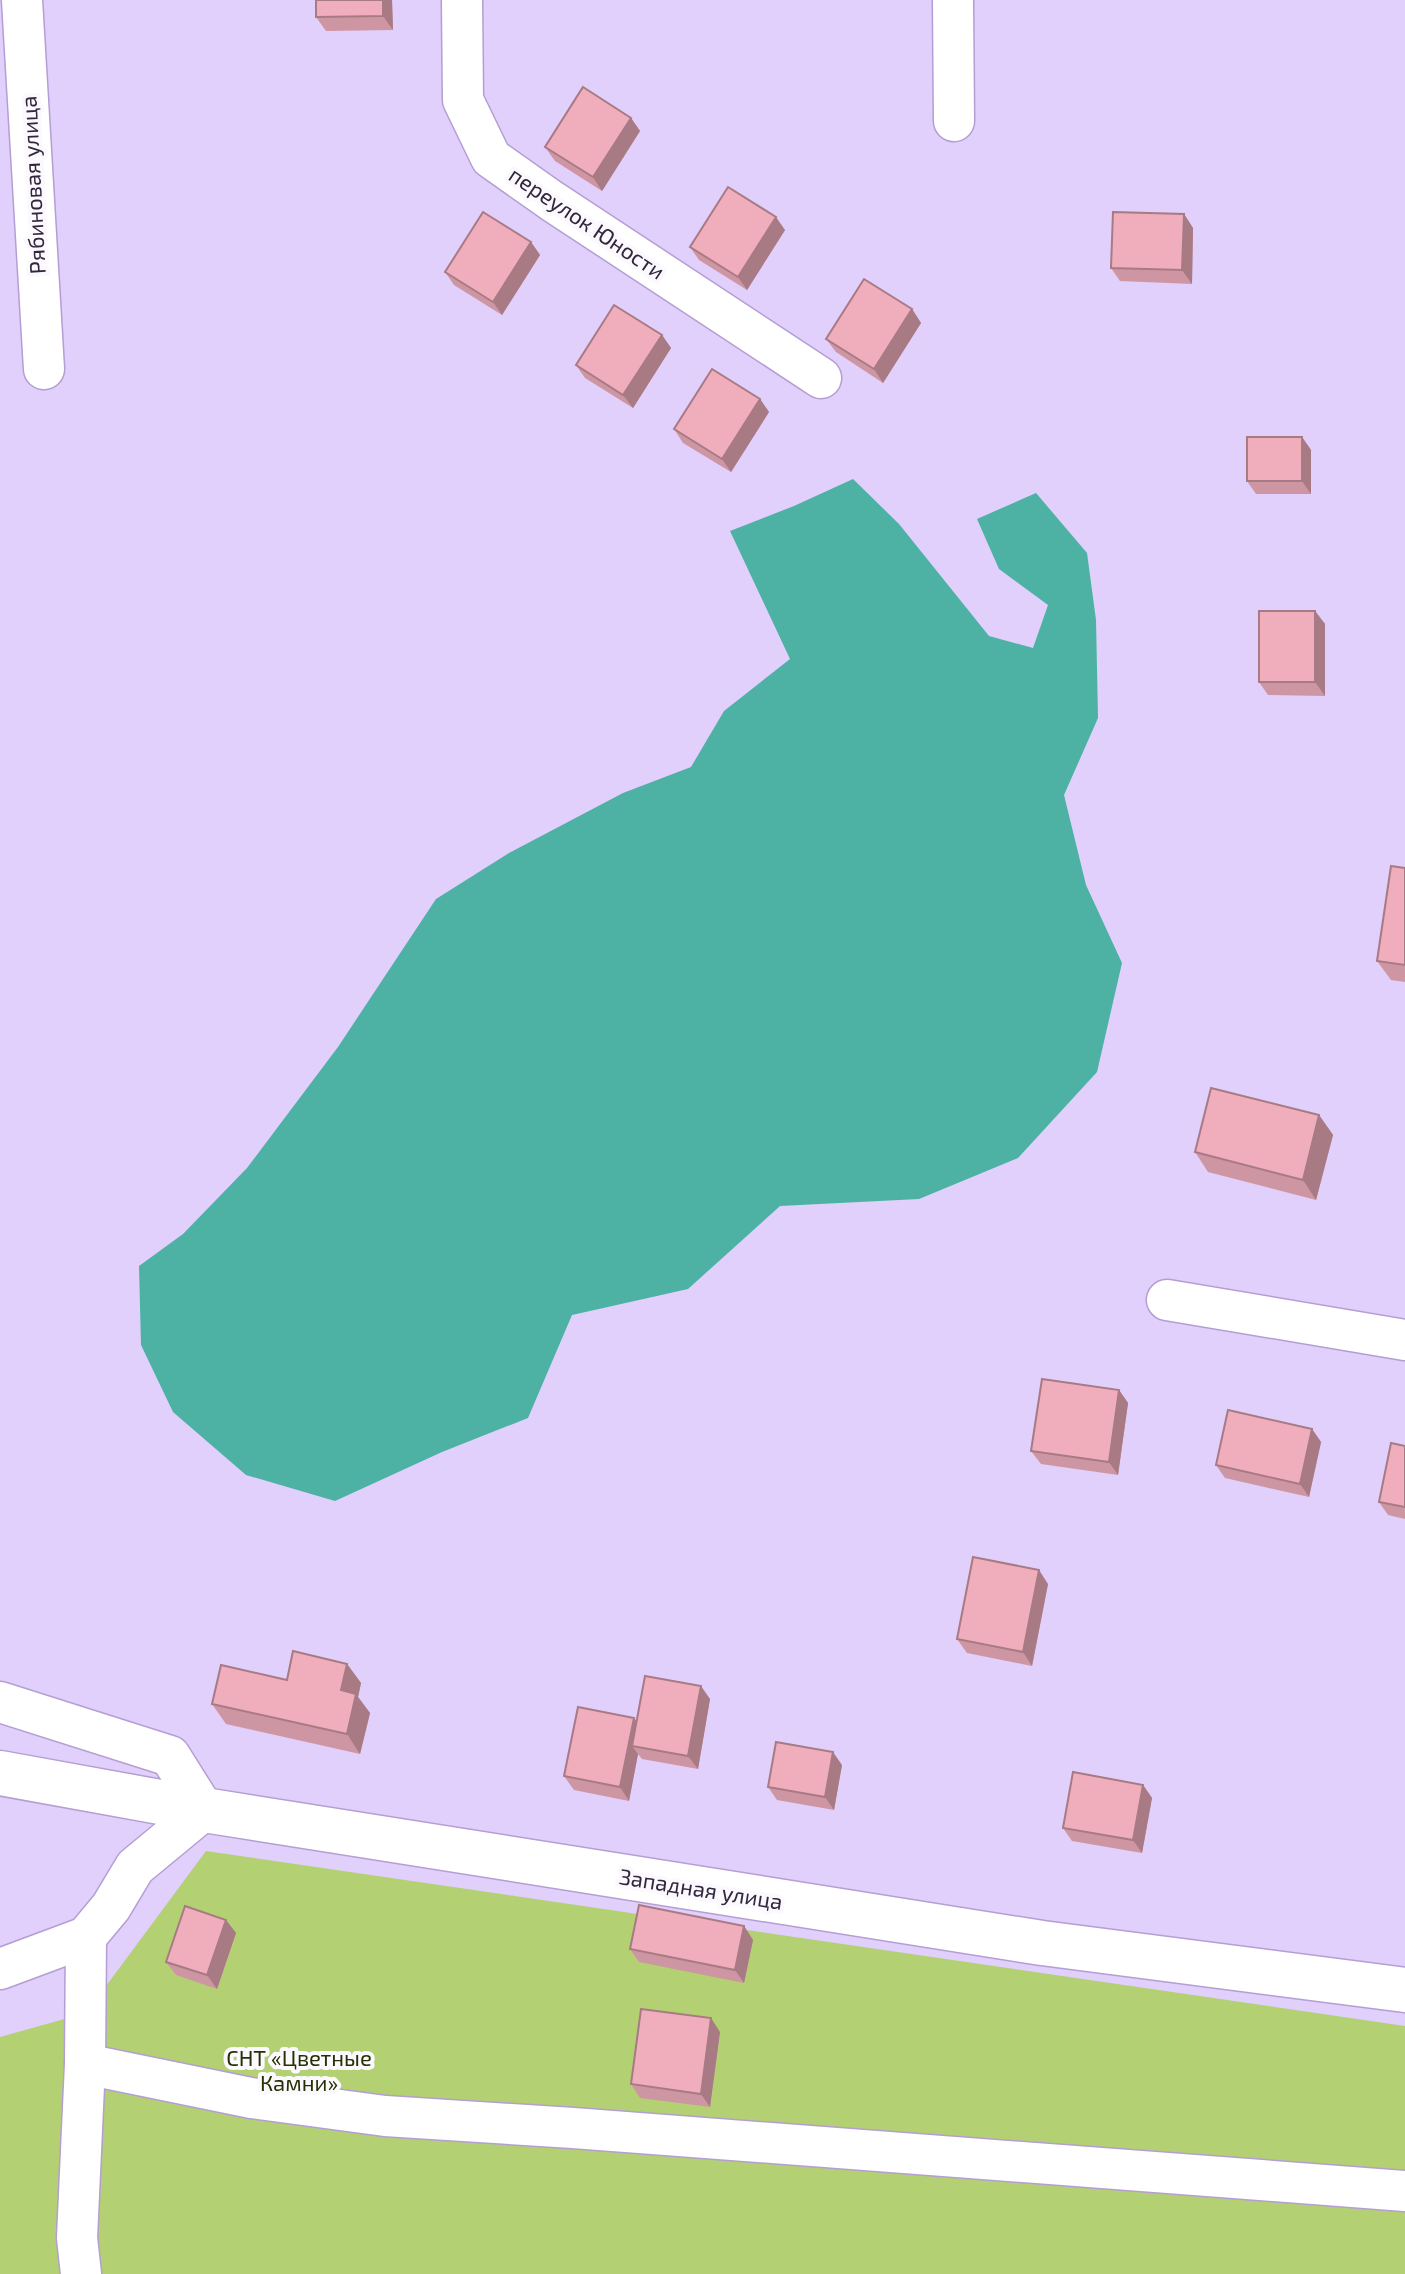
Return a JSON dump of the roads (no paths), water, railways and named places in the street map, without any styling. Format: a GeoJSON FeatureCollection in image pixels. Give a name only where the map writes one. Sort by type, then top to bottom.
{"type":"FeatureCollection","features":[{"type":"Feature","properties":{"kind":"main road","name":"Западная улица"},"geometry":{"type":"LineString","coordinates":[[0,1773],[204,1810],[1042,1943],[1405,1990]]}},
{"type":"Feature","properties":{"kind":"street","name":"Рябиновая улица"},"geometry":{"type":"LineString","coordinates":[[22,0],[44,369]]}},
{"type":"Feature","properties":{"kind":"street","name":"переулок Юности"},"geometry":{"type":"LineString","coordinates":[[462,0],[463,100],[491,158],[821,378]]}},
{"type":"Feature","properties":{"kind":"street"},"geometry":{"type":"LineString","coordinates":[[953,0],[954,121]]}},
{"type":"Feature","properties":{"kind":"street"},"geometry":{"type":"LineString","coordinates":[[1167,1300],[1405,1340]]}},
{"type":"Feature","properties":{"kind":"street"},"geometry":{"type":"LineString","coordinates":[[0,1702],[170,1756],[204,1810],[135,1867],[111,1907],[86,1937],[0,1969]]}},
{"type":"Feature","properties":{"kind":"street"},"geometry":{"type":"LineString","coordinates":[[81,2274],[77,2238],[85,2064],[86,1937]]}},
{"type":"Feature","properties":{"kind":"street"},"geometry":{"type":"LineString","coordinates":[[85,2064],[251,2098],[385,2116],[1405,2191]]}},
{"type":"Feature","properties":{"kind":"park label","name":"СНТ «Цветные Камни»"},"geometry":{"type":"Point","coordinates":[299,2070]}}]}
